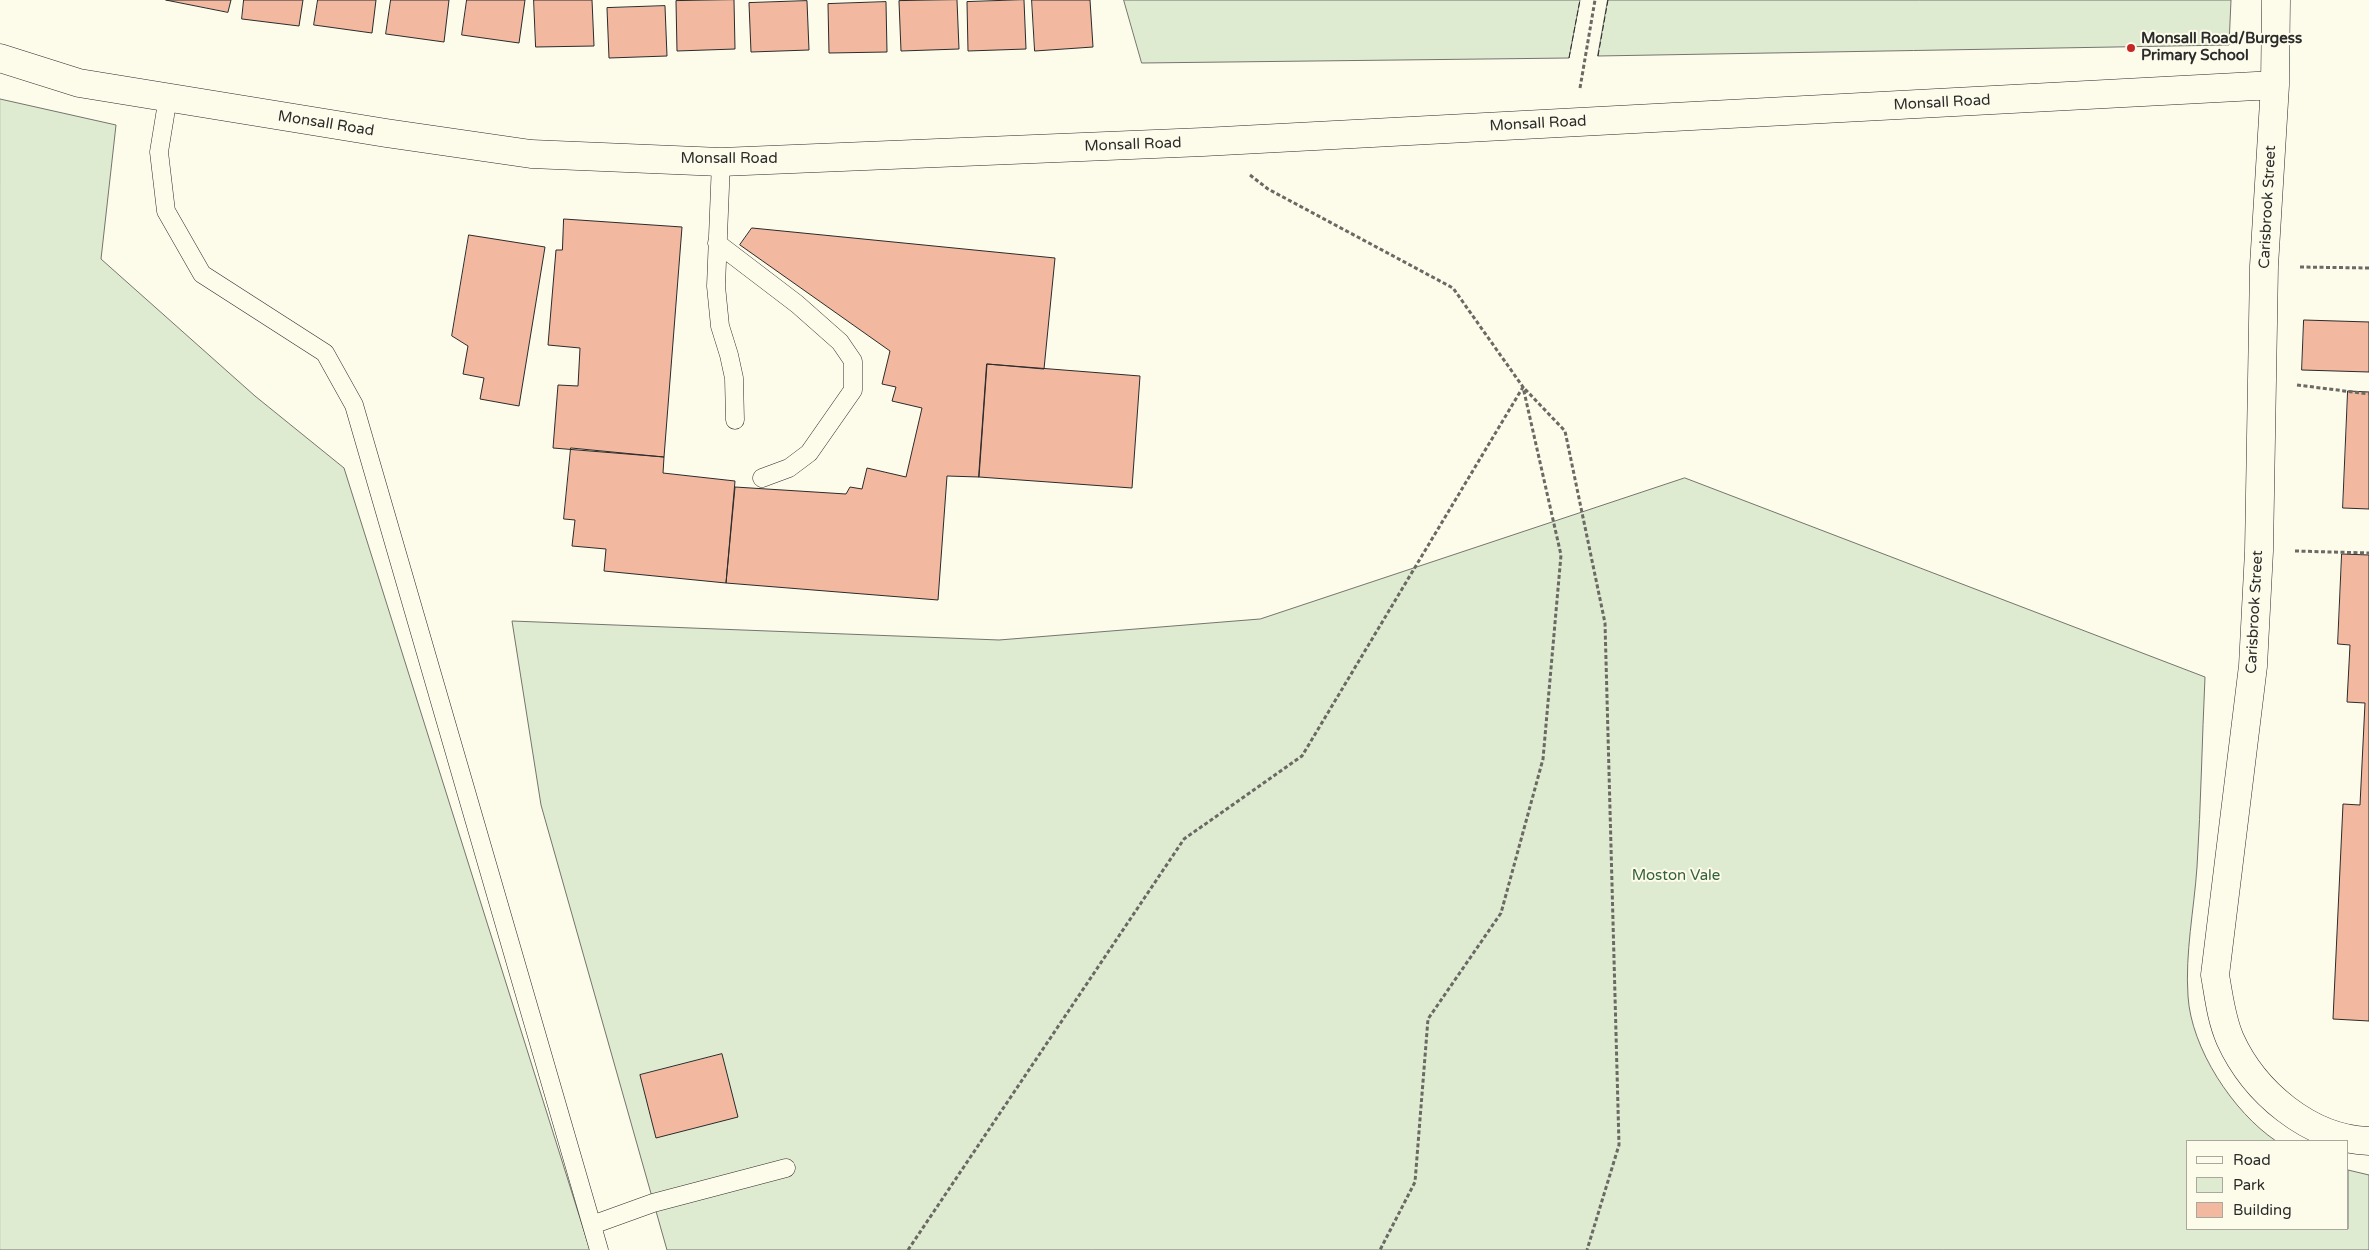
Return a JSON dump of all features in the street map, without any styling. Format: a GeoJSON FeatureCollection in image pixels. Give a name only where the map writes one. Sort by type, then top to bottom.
{"type":"FeatureCollection","features":[{"type":"Feature","properties":{"kind":"street","name":"Carisbrook Street"},"geometry":{"type":"LineString","coordinates":[[2276,0],[2276,85],[2264,266],[2259,550],[2253,666],[2215,975],[2221,1011],[2230,1037],[2242,1062],[2276,1101],[2296,1117],[2322,1130],[2369,1141]]}},
{"type":"Feature","properties":{"kind":"street","name":"Monsall Road"},"geometry":{"type":"LineString","coordinates":[[0,58],[79,84],[531,154],[721,162],[1203,142],[2276,85]]}},
{"type":"Feature","properties":{"kind":"lane"},"geometry":{"type":"LineString","coordinates":[[168,97],[159,152],[166,211],[202,274],[325,353],[354,405],[599,1250]]}},
{"type":"Feature","properties":{"kind":"lane"},"geometry":{"type":"LineString","coordinates":[[721,162],[716,286],[720,326],[734,378],[735,420]]}},
{"type":"Feature","properties":{"kind":"lane"},"geometry":{"type":"LineString","coordinates":[[717,242],[796,304],[840,342],[853,361],[853,390],[809,453],[789,468],[762,478]]}},
{"type":"Feature","properties":{"kind":"lane"},"geometry":{"type":"LineString","coordinates":[[592,1225],[653,1203],[786,1168]]}},
{"type":"Feature","properties":{"kind":"path"},"geometry":{"type":"LineString","coordinates":[[1575,122],[1595,0]]}},
{"type":"Feature","properties":{"kind":"path"},"geometry":{"type":"LineString","coordinates":[[1247,173],[1268,188],[1453,288],[1522,387],[1565,431],[1605,623],[1619,1145],[1587,1250]]}},
{"type":"Feature","properties":{"kind":"path"},"geometry":{"type":"LineString","coordinates":[[2264,266],[2369,268]]}},
{"type":"Feature","properties":{"kind":"path"},"geometry":{"type":"LineString","coordinates":[[2262,380],[2369,394]]}},
{"type":"Feature","properties":{"kind":"path"},"geometry":{"type":"LineString","coordinates":[[908,1250],[1184,840],[1302,756],[1522,387]]}},
{"type":"Feature","properties":{"kind":"path"},"geometry":{"type":"LineString","coordinates":[[1380,1250],[1415,1182],[1428,1019],[1501,913],[1544,759],[1561,555],[1522,387]]}},
{"type":"Feature","properties":{"kind":"path"},"geometry":{"type":"LineString","coordinates":[[2259,550],[2369,553]]}},
{"type":"Feature","properties":{"kind":"green space"},"geometry":{"type":"Polygon","coordinates":[[[1124,0],[1580,0],[1569,58],[1142,63],[1124,0]]]}},
{"type":"Feature","properties":{"kind":"green space"},"geometry":{"type":"Polygon","coordinates":[[[1608,0],[2231,0],[2229,45],[1598,56],[1608,0]]]}},
{"type":"Feature","properties":{"kind":"green space"},"geometry":{"type":"Polygon","coordinates":[[[0,99],[116,125],[101,259],[255,396],[344,468],[590,1250],[0,1250],[0,99]]]}},
{"type":"Feature","properties":{"kind":"green space","name":"Moston Vale"},"geometry":{"type":"Polygon","coordinates":[[[1685,478],[2205,677],[2200,820],[2187,980],[2191,1016],[2197,1037],[2217,1077],[2245,1113],[2260,1129],[2275,1140],[2186,1140],[2186,1230],[2349,1230],[2349,1170],[2369,1175],[2369,1250],[667,1250],[541,805],[512,621],[999,640],[1260,619],[1685,478]]]}},
{"type":"Feature","properties":{"kind":"building"},"geometry":{"type":"Polygon","coordinates":[[[166,0],[231,0],[228,12],[166,0]]]}},
{"type":"Feature","properties":{"kind":"building"},"geometry":{"type":"Polygon","coordinates":[[[244,0],[303,0],[299,26],[242,19],[244,0]]]}},
{"type":"Feature","properties":{"kind":"building"},"geometry":{"type":"Polygon","coordinates":[[[318,0],[376,0],[372,33],[314,25],[318,0]]]}},
{"type":"Feature","properties":{"kind":"building"},"geometry":{"type":"Polygon","coordinates":[[[391,0],[449,0],[444,42],[386,34],[391,0]]]}},
{"type":"Feature","properties":{"kind":"building"},"geometry":{"type":"Polygon","coordinates":[[[467,0],[525,0],[519,43],[462,35],[467,0]]]}},
{"type":"Feature","properties":{"kind":"building"},"geometry":{"type":"Polygon","coordinates":[[[534,0],[592,0],[594,46],[536,47],[534,0]]]}},
{"type":"Feature","properties":{"kind":"building"},"geometry":{"type":"Polygon","coordinates":[[[734,0],[735,49],[677,51],[676,1],[734,0]]]}},
{"type":"Feature","properties":{"kind":"building"},"geometry":{"type":"Polygon","coordinates":[[[957,0],[959,49],[901,51],[899,1],[957,0]]]}},
{"type":"Feature","properties":{"kind":"building"},"geometry":{"type":"Polygon","coordinates":[[[1024,0],[1026,49],[968,51],[967,2],[1024,0]]]}},
{"type":"Feature","properties":{"kind":"building"},"geometry":{"type":"Polygon","coordinates":[[[1032,0],[1090,0],[1093,47],[1035,51],[1032,0]]]}},
{"type":"Feature","properties":{"kind":"building"},"geometry":{"type":"Polygon","coordinates":[[[807,1],[809,50],[751,52],[749,3],[807,1]]]}},
{"type":"Feature","properties":{"kind":"building"},"geometry":{"type":"Polygon","coordinates":[[[886,2],[887,52],[829,53],[828,4],[886,2]]]}},
{"type":"Feature","properties":{"kind":"building"},"geometry":{"type":"Polygon","coordinates":[[[665,6],[667,56],[609,58],[607,8],[665,6]]]}},
{"type":"Feature","properties":{"kind":"building"},"geometry":{"type":"Polygon","coordinates":[[[564,219],[682,227],[664,457],[553,448],[558,385],[578,386],[580,348],[548,345],[556,250],[562,250],[564,219]]]}},
{"type":"Feature","properties":{"kind":"building"},"geometry":{"type":"Polygon","coordinates":[[[752,228],[1055,258],[1044,369],[987,364],[979,477],[947,476],[938,600],[726,583],[735,487],[846,494],[850,487],[862,489],[867,468],[906,477],[922,408],[892,401],[896,387],[882,384],[890,351],[740,245],[752,228]]]}},
{"type":"Feature","properties":{"kind":"building"},"geometry":{"type":"Polygon","coordinates":[[[469,235],[545,247],[519,406],[480,399],[484,378],[463,374],[468,346],[452,336],[469,235]]]}},
{"type":"Feature","properties":{"kind":"building"},"geometry":{"type":"Polygon","coordinates":[[[2304,320],[2369,322],[2369,372],[2302,370],[2304,320]]]}},
{"type":"Feature","properties":{"kind":"building"},"geometry":{"type":"Polygon","coordinates":[[[987,364],[1140,376],[1132,488],[979,477],[987,364]]]}},
{"type":"Feature","properties":{"kind":"building"},"geometry":{"type":"Polygon","coordinates":[[[2348,391],[2369,392],[2369,509],[2343,508],[2348,391]]]}},
{"type":"Feature","properties":{"kind":"building"},"geometry":{"type":"Polygon","coordinates":[[[571,448],[664,457],[663,473],[735,481],[726,583],[604,571],[606,549],[572,546],[575,520],[564,519],[571,448]]]}},
{"type":"Feature","properties":{"kind":"building"},"geometry":{"type":"Polygon","coordinates":[[[2342,554],[2369,555],[2369,1021],[2333,1019],[2343,804],[2360,805],[2365,703],[2347,702],[2350,645],[2338,644],[2342,554]]]}},
{"type":"Feature","properties":{"kind":"building"},"geometry":{"type":"Polygon","coordinates":[[[722,1054],[738,1117],[656,1138],[640,1075],[722,1054]]]}},
{"type":"Feature","properties":{"kind":"fence"},"geometry":{"type":"LineString","coordinates":[[1569,58],[1580,0]]}},
{"type":"Feature","properties":{"kind":"fence"},"geometry":{"type":"LineString","coordinates":[[1598,56],[1608,0]]}},
{"type":"Feature","properties":{"kind":"place","name":"Monsall Road/Burgess Primary School"},"geometry":{"type":"Point","coordinates":[2131,48]}}]}
